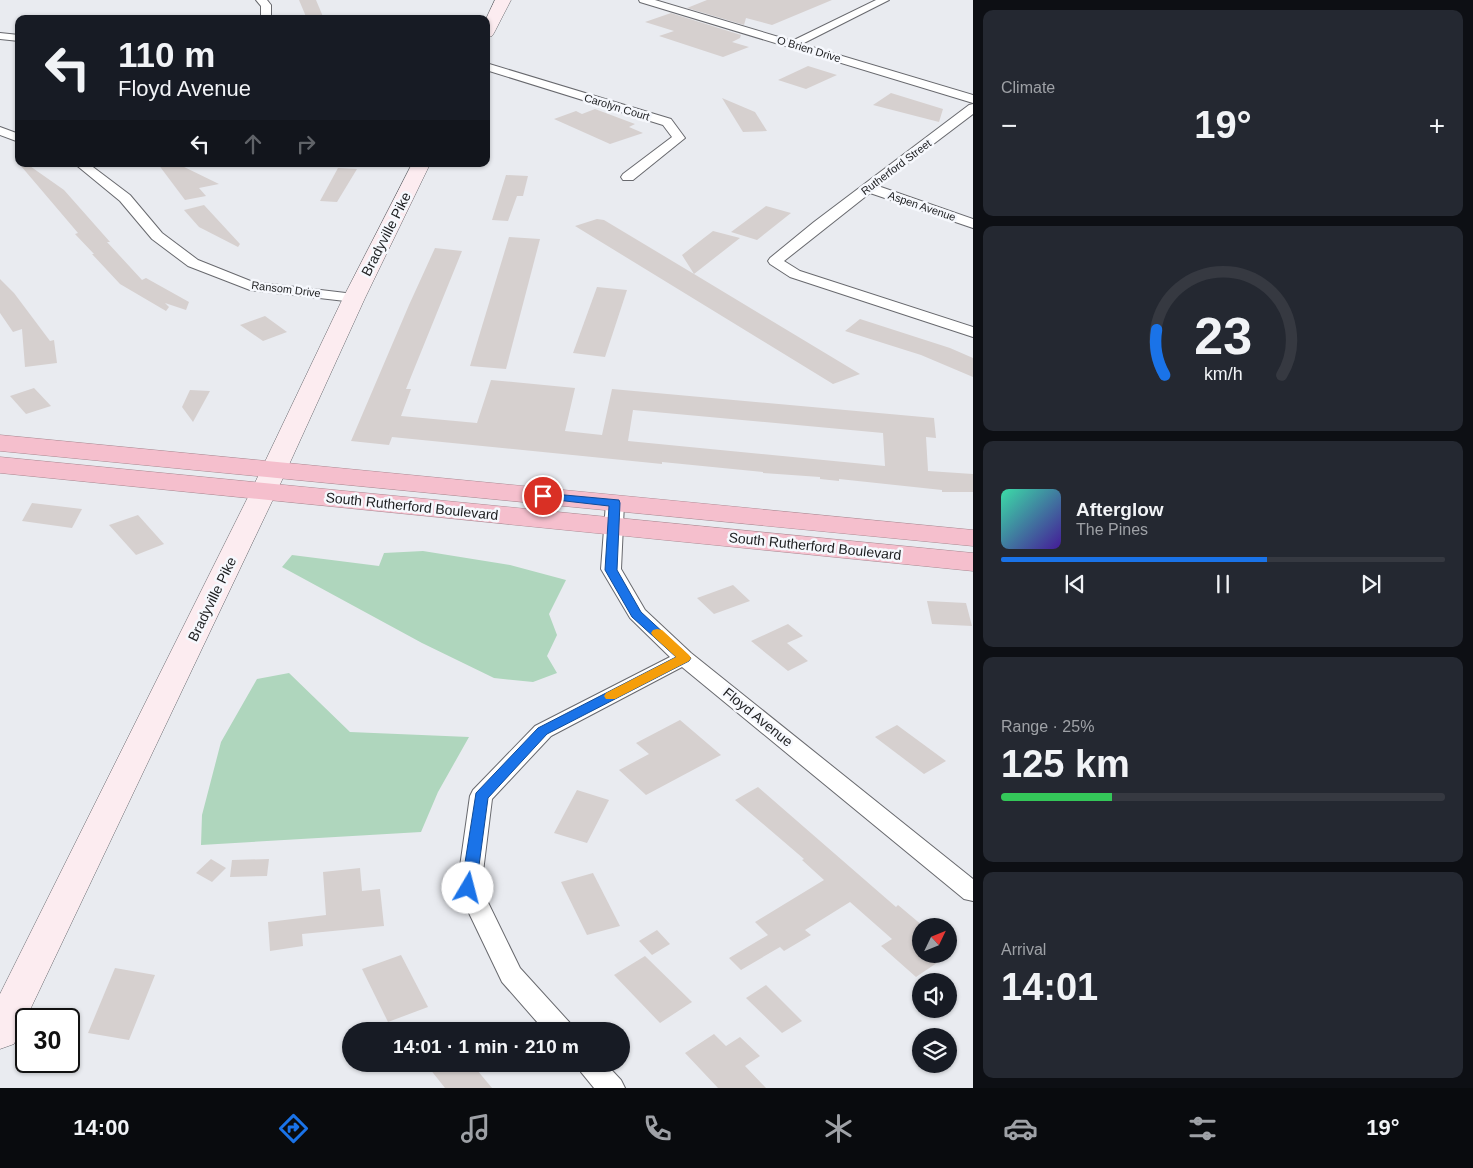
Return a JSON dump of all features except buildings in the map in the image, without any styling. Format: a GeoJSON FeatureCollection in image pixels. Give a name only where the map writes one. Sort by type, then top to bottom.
{"type":"FeatureCollection","features":[{"type":"Feature","properties":{"kind":"highway","name":"South Rutherford Boulevard"},"geometry":{"type":"LineString","coordinates":[[0,444],[269,481]]}},
{"type":"Feature","properties":{"kind":"highway","name":"South Rutherford Boulevard"},"geometry":{"type":"LineString","coordinates":[[0,465],[269,481],[614,514],[973,538]]}},
{"type":"Feature","properties":{"kind":"highway","name":"South Rutherford Boulevard"},"geometry":{"type":"LineString","coordinates":[[614,514],[973,562]]}},
{"type":"Feature","properties":{"kind":"main road"},"geometry":{"type":"LineString","coordinates":[[490,25],[503,0]]}},
{"type":"Feature","properties":{"kind":"main road","name":"Bradyville Pike"},"geometry":{"type":"LineString","coordinates":[[0,1033],[269,481],[354,298],[420,167]]}},
{"type":"Feature","properties":{"kind":"street"},"geometry":{"type":"LineString","coordinates":[[261,0],[266,5],[266,15]]}},
{"type":"Feature","properties":{"kind":"street"},"geometry":{"type":"LineString","coordinates":[[794,44],[884,0]]}},
{"type":"Feature","properties":{"kind":"street","name":"O Brien Drive"},"geometry":{"type":"LineString","coordinates":[[651,1],[973,99]]}},
{"type":"Feature","properties":{"kind":"street"},"geometry":{"type":"LineString","coordinates":[[0,36],[15,38]]}},
{"type":"Feature","properties":{"kind":"street","name":"Carolyn Court"},"geometry":{"type":"LineString","coordinates":[[490,67],[667,122],[679,138],[628,177]]}},
{"type":"Feature","properties":{"kind":"street","name":"Rutherford Street"},"geometry":{"type":"LineString","coordinates":[[973,108],[819,225],[775,261],[794,274],[973,332]]}},
{"type":"Feature","properties":{"kind":"street"},"geometry":{"type":"LineString","coordinates":[[0,131],[15,137]]}},
{"type":"Feature","properties":{"kind":"street","name":"Ransom Drive"},"geometry":{"type":"LineString","coordinates":[[87,167],[125,198],[157,236],[193,263],[250,286],[354,298]]}},
{"type":"Feature","properties":{"kind":"street","name":"Aspen Avenue"},"geometry":{"type":"LineString","coordinates":[[870,188],[973,224]]}},
{"type":"Feature","properties":{"kind":"street","name":"Floyd Avenue"},"geometry":{"type":"LineString","coordinates":[[614,514],[611,570],[636,614],[684,658],[973,892]]}},
{"type":"Feature","properties":{"kind":"street"},"geometry":{"type":"LineString","coordinates":[[553,1022],[511,975],[468,888],[481,796],[543,731],[684,658]]}},
{"type":"Feature","properties":{"kind":"street"},"geometry":{"type":"LineString","coordinates":[[597,1072],[611,1088]]}},
{"type":"Feature","properties":{"kind":"green space"},"geometry":{"type":"Polygon","coordinates":[[[423,551],[510,565],[566,580],[549,614],[557,635],[547,656],[557,673],[533,682],[494,678],[422,643],[282,567],[292,555],[379,566],[384,553],[423,551]]]}},
{"type":"Feature","properties":{"kind":"green space"},"geometry":{"type":"Polygon","coordinates":[[[289,673],[350,732],[469,737],[438,792],[421,832],[201,845],[202,815],[221,742],[257,679],[289,673]]]}},
{"type":"Feature","properties":{"kind":"slow traffic"},"geometry":{"type":"LineString","coordinates":[[611,696],[684,658],[657,633]]}},
{"type":"Feature","properties":{"kind":"route"},"geometry":{"type":"LineString","coordinates":[[468,888],[481,796],[543,731],[684,658],[636,614],[611,570],[615,503],[543,496]]}}]}
